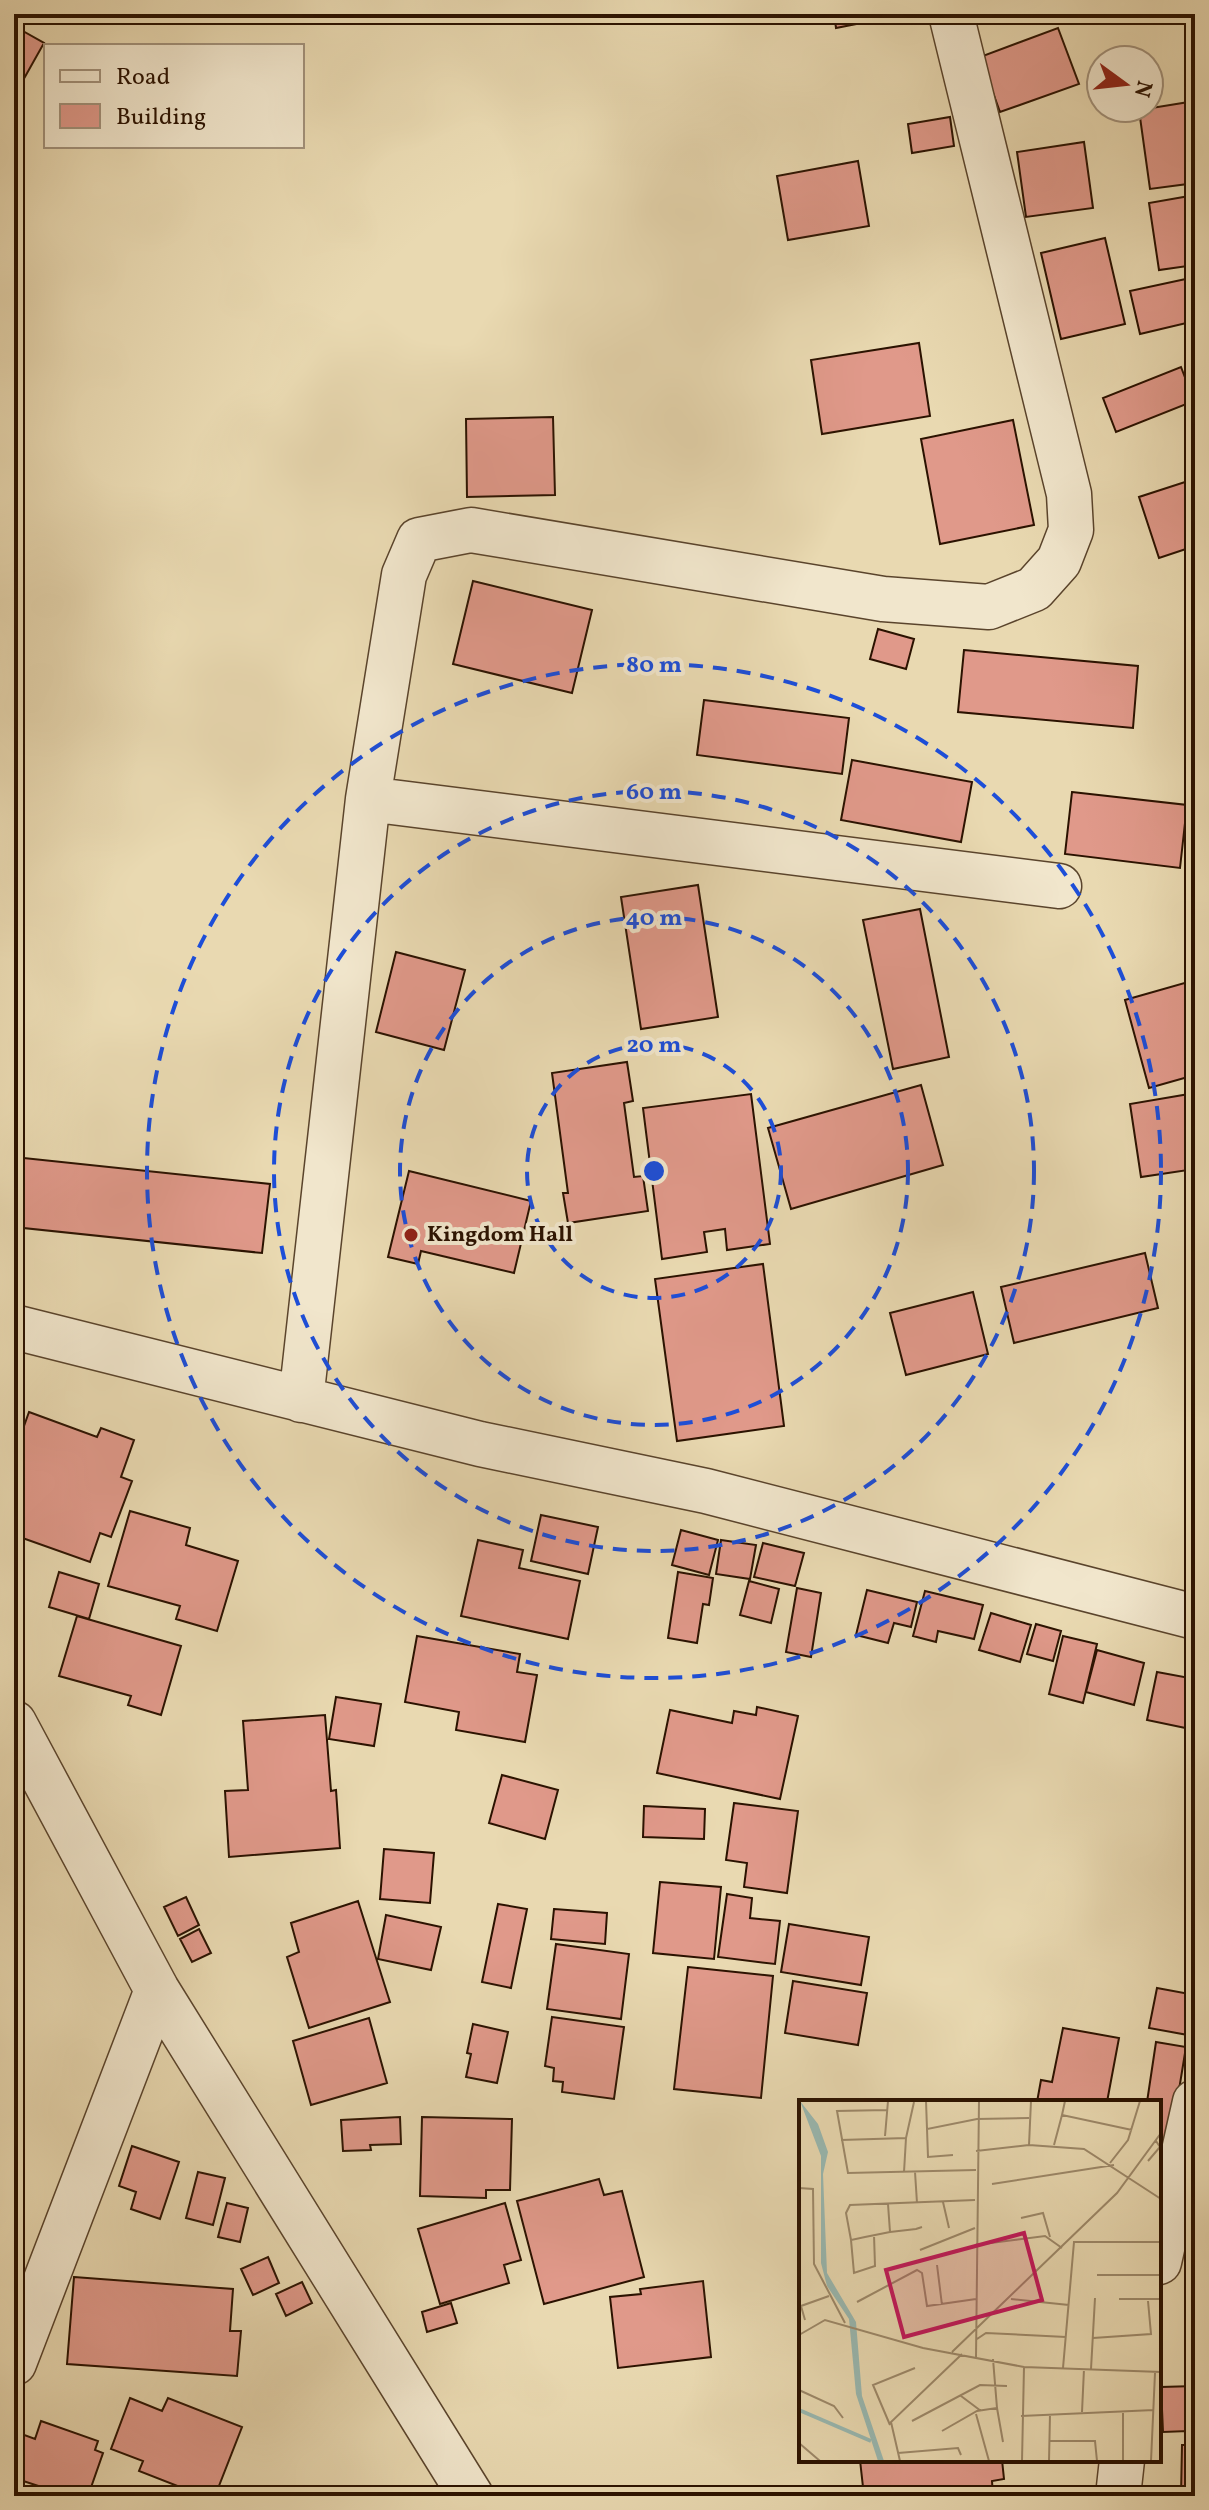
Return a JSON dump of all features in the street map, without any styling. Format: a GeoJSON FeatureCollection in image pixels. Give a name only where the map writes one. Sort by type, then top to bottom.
{"type":"FeatureCollection","features":[{"type":"Feature","properties":{"kind":"street"},"geometry":{"type":"LineString","coordinates":[[301,1400],[368,799],[404,575],[419,540],[471,530],[883,599],[989,607],[1034,589],[1059,561],[1071,530],[1069,494],[951,14]]}},
{"type":"Feature","properties":{"kind":"street"},"geometry":{"type":"LineString","coordinates":[[368,799],[1059,886]]}},
{"type":"Feature","properties":{"kind":"street"},"geometry":{"type":"LineString","coordinates":[[14,1327],[480,1444],[706,1491],[1195,1617]]}},
{"type":"Feature","properties":{"kind":"street"},"geometry":{"type":"LineString","coordinates":[[14,1723],[157,1990],[471,2496]]}},
{"type":"Feature","properties":{"kind":"street"},"geometry":{"type":"LineString","coordinates":[[14,2363],[157,1990]]}},
{"type":"Feature","properties":{"kind":"street"},"geometry":{"type":"LineString","coordinates":[[1161,2253],[1195,2102]]}},
{"type":"Feature","properties":{"kind":"street"},"geometry":{"type":"LineString","coordinates":[[1118,2496],[1122,2462]]}},
{"type":"Feature","properties":{"kind":"building"},"geometry":{"type":"Polygon","coordinates":[[[834,14],[907,14],[836,28],[834,14]]]}},
{"type":"Feature","properties":{"kind":"building"},"geometry":{"type":"Polygon","coordinates":[[[14,26],[44,43],[17,91],[14,89],[14,26]]]}},
{"type":"Feature","properties":{"kind":"building"},"geometry":{"type":"Polygon","coordinates":[[[1058,28],[1079,84],[1000,112],[980,57],[1058,28]]]}},
{"type":"Feature","properties":{"kind":"building"},"geometry":{"type":"Polygon","coordinates":[[[1195,101],[1195,183],[1150,189],[1141,124],[1165,124],[1165,106],[1195,101]]]}},
{"type":"Feature","properties":{"kind":"building"},"geometry":{"type":"Polygon","coordinates":[[[950,117],[954,146],[912,153],[908,124],[950,117]]]}},
{"type":"Feature","properties":{"kind":"building"},"geometry":{"type":"Polygon","coordinates":[[[1084,142],[1093,208],[1026,217],[1017,152],[1084,142]]]}},
{"type":"Feature","properties":{"kind":"building"},"geometry":{"type":"Polygon","coordinates":[[[858,161],[869,226],[788,240],[777,176],[858,161]]]}},
{"type":"Feature","properties":{"kind":"building"},"geometry":{"type":"Polygon","coordinates":[[[1195,195],[1195,265],[1159,270],[1149,203],[1195,195]]]}},
{"type":"Feature","properties":{"kind":"building"},"geometry":{"type":"Polygon","coordinates":[[[1105,238],[1125,324],[1061,339],[1041,253],[1105,238]]]}},
{"type":"Feature","properties":{"kind":"building"},"geometry":{"type":"Polygon","coordinates":[[[1195,277],[1195,321],[1140,334],[1130,291],[1195,277]]]}},
{"type":"Feature","properties":{"kind":"building"},"geometry":{"type":"Polygon","coordinates":[[[919,343],[930,416],[822,434],[811,360],[919,343]]]}},
{"type":"Feature","properties":{"kind":"building"},"geometry":{"type":"Polygon","coordinates":[[[1181,367],[1194,401],[1116,432],[1103,398],[1181,367]]]}},
{"type":"Feature","properties":{"kind":"building"},"geometry":{"type":"Polygon","coordinates":[[[553,417],[555,495],[467,497],[466,419],[553,417]]]}},
{"type":"Feature","properties":{"kind":"building"},"geometry":{"type":"Polygon","coordinates":[[[1013,420],[1034,525],[940,544],[921,439],[1013,420]]]}},
{"type":"Feature","properties":{"kind":"building"},"geometry":{"type":"Polygon","coordinates":[[[1185,482],[1195,512],[1195,546],[1159,558],[1139,497],[1185,482]]]}},
{"type":"Feature","properties":{"kind":"building"},"geometry":{"type":"Polygon","coordinates":[[[473,581],[592,610],[572,693],[453,664],[473,581]]]}},
{"type":"Feature","properties":{"kind":"building"},"geometry":{"type":"Polygon","coordinates":[[[878,629],[914,639],[906,669],[870,659],[878,629]]]}},
{"type":"Feature","properties":{"kind":"building"},"geometry":{"type":"Polygon","coordinates":[[[964,650],[1138,666],[1133,728],[958,712],[964,650]]]}},
{"type":"Feature","properties":{"kind":"building"},"geometry":{"type":"Polygon","coordinates":[[[704,700],[849,718],[842,774],[697,755],[704,700]]]}},
{"type":"Feature","properties":{"kind":"building"},"geometry":{"type":"Polygon","coordinates":[[[852,760],[972,782],[961,842],[841,820],[852,760]]]}},
{"type":"Feature","properties":{"kind":"building"},"geometry":{"type":"Polygon","coordinates":[[[1072,792],[1187,805],[1180,868],[1065,854],[1072,792]]]}},
{"type":"Feature","properties":{"kind":"building"},"geometry":{"type":"Polygon","coordinates":[[[698,885],[718,1017],[641,1029],[621,897],[698,885]]]}},
{"type":"Feature","properties":{"kind":"building"},"geometry":{"type":"Polygon","coordinates":[[[920,909],[949,1057],[893,1069],[863,920],[920,909]]]}},
{"type":"Feature","properties":{"kind":"building"},"geometry":{"type":"Polygon","coordinates":[[[396,952],[465,970],[444,1050],[376,1032],[396,952]]]}},
{"type":"Feature","properties":{"kind":"building"},"geometry":{"type":"Polygon","coordinates":[[[1195,980],[1195,1075],[1149,1088],[1125,1000],[1195,980]]]}},
{"type":"Feature","properties":{"kind":"building"},"geometry":{"type":"Polygon","coordinates":[[[627,1062],[633,1101],[624,1103],[634,1177],[643,1176],[648,1211],[568,1223],[563,1193],[568,1193],[552,1073],[627,1062]]]}},
{"type":"Feature","properties":{"kind":"building"},"geometry":{"type":"Polygon","coordinates":[[[921,1085],[943,1165],[791,1209],[768,1128],[921,1085]]]}},
{"type":"Feature","properties":{"kind":"building"},"geometry":{"type":"Polygon","coordinates":[[[1195,1093],[1195,1169],[1141,1177],[1130,1104],[1195,1093]]]}},
{"type":"Feature","properties":{"kind":"building"},"geometry":{"type":"Polygon","coordinates":[[[751,1094],[770,1244],[727,1250],[725,1229],[704,1232],[707,1252],[662,1259],[643,1108],[751,1094]]]}},
{"type":"Feature","properties":{"kind":"building"},"geometry":{"type":"Polygon","coordinates":[[[14,1157],[270,1184],[262,1253],[14,1227],[14,1157]]]}},
{"type":"Feature","properties":{"kind":"building"},"geometry":{"type":"Polygon","coordinates":[[[409,1171],[531,1201],[514,1273],[421,1251],[418,1264],[388,1257],[409,1171]]]}},
{"type":"Feature","properties":{"kind":"building"},"geometry":{"type":"Polygon","coordinates":[[[1145,1253],[1158,1308],[1014,1343],[1001,1287],[1145,1253]]]}},
{"type":"Feature","properties":{"kind":"building"},"geometry":{"type":"Polygon","coordinates":[[[763,1264],[784,1426],[677,1441],[655,1279],[763,1264]]]}},
{"type":"Feature","properties":{"kind":"building"},"geometry":{"type":"Polygon","coordinates":[[[973,1292],[988,1354],[906,1375],[890,1313],[973,1292]]]}},
{"type":"Feature","properties":{"kind":"building"},"geometry":{"type":"Polygon","coordinates":[[[29,1412],[97,1437],[101,1428],[134,1440],[121,1477],[132,1481],[111,1537],[100,1533],[90,1562],[14,1535],[14,1454],[29,1412]]]}},
{"type":"Feature","properties":{"kind":"building"},"geometry":{"type":"Polygon","coordinates":[[[130,1511],[190,1528],[186,1545],[238,1561],[217,1631],[176,1619],[180,1606],[108,1586],[130,1511]]]}},
{"type":"Feature","properties":{"kind":"building"},"geometry":{"type":"Polygon","coordinates":[[[541,1515],[598,1527],[588,1574],[531,1561],[541,1515]]]}},
{"type":"Feature","properties":{"kind":"building"},"geometry":{"type":"Polygon","coordinates":[[[681,1530],[718,1540],[709,1575],[672,1565],[681,1530]]]}},
{"type":"Feature","properties":{"kind":"building"},"geometry":{"type":"Polygon","coordinates":[[[478,1540],[523,1550],[519,1568],[580,1581],[568,1639],[461,1616],[478,1540]]]}},
{"type":"Feature","properties":{"kind":"building"},"geometry":{"type":"Polygon","coordinates":[[[721,1540],[756,1545],[750,1579],[716,1574],[721,1540]]]}},
{"type":"Feature","properties":{"kind":"building"},"geometry":{"type":"Polygon","coordinates":[[[763,1543],[804,1553],[795,1586],[754,1577],[763,1543]]]}},
{"type":"Feature","properties":{"kind":"building"},"geometry":{"type":"Polygon","coordinates":[[[59,1572],[99,1584],[89,1619],[49,1607],[59,1572]]]}},
{"type":"Feature","properties":{"kind":"building"},"geometry":{"type":"Polygon","coordinates":[[[678,1572],[713,1578],[709,1605],[703,1604],[697,1643],[668,1638],[678,1572]]]}},
{"type":"Feature","properties":{"kind":"building"},"geometry":{"type":"Polygon","coordinates":[[[749,1581],[779,1589],[771,1623],[740,1615],[749,1581]]]}},
{"type":"Feature","properties":{"kind":"building"},"geometry":{"type":"Polygon","coordinates":[[[797,1588],[821,1593],[811,1657],[786,1652],[797,1588]]]}},
{"type":"Feature","properties":{"kind":"building"},"geometry":{"type":"Polygon","coordinates":[[[867,1590],[917,1602],[911,1627],[894,1623],[888,1643],[856,1635],[867,1590]]]}},
{"type":"Feature","properties":{"kind":"building"},"geometry":{"type":"Polygon","coordinates":[[[925,1591],[983,1605],[974,1639],[938,1631],[936,1642],[913,1636],[925,1591]]]}},
{"type":"Feature","properties":{"kind":"building"},"geometry":{"type":"Polygon","coordinates":[[[991,1613],[1031,1625],[1020,1662],[979,1650],[991,1613]]]}},
{"type":"Feature","properties":{"kind":"building"},"geometry":{"type":"Polygon","coordinates":[[[77,1616],[181,1646],[161,1715],[128,1705],[131,1696],[59,1676],[77,1616]]]}},
{"type":"Feature","properties":{"kind":"building"},"geometry":{"type":"Polygon","coordinates":[[[1036,1624],[1061,1631],[1053,1661],[1027,1654],[1036,1624]]]}},
{"type":"Feature","properties":{"kind":"building"},"geometry":{"type":"Polygon","coordinates":[[[417,1636],[520,1654],[517,1672],[537,1675],[525,1742],[456,1730],[459,1712],[405,1702],[417,1636]]]}},
{"type":"Feature","properties":{"kind":"building"},"geometry":{"type":"Polygon","coordinates":[[[1063,1636],[1097,1644],[1083,1703],[1049,1694],[1063,1636]]]}},
{"type":"Feature","properties":{"kind":"building"},"geometry":{"type":"Polygon","coordinates":[[[1097,1650],[1144,1663],[1134,1705],[1086,1692],[1097,1650]]]}},
{"type":"Feature","properties":{"kind":"building"},"geometry":{"type":"Polygon","coordinates":[[[1157,1672],[1195,1679],[1195,1730],[1147,1720],[1157,1672]]]}},
{"type":"Feature","properties":{"kind":"building"},"geometry":{"type":"Polygon","coordinates":[[[336,1697],[381,1704],[374,1746],[329,1739],[336,1697]]]}},
{"type":"Feature","properties":{"kind":"building"},"geometry":{"type":"Polygon","coordinates":[[[757,1707],[798,1716],[780,1799],[657,1773],[670,1710],[732,1723],[734,1711],[756,1715],[757,1707]]]}},
{"type":"Feature","properties":{"kind":"building"},"geometry":{"type":"Polygon","coordinates":[[[325,1715],[331,1791],[336,1790],[340,1848],[229,1857],[225,1791],[248,1790],[243,1721],[325,1715]]]}},
{"type":"Feature","properties":{"kind":"building"},"geometry":{"type":"Polygon","coordinates":[[[502,1775],[558,1790],[545,1839],[489,1823],[502,1775]]]}},
{"type":"Feature","properties":{"kind":"building"},"geometry":{"type":"Polygon","coordinates":[[[734,1803],[798,1811],[787,1893],[744,1887],[747,1863],[726,1860],[734,1803]]]}},
{"type":"Feature","properties":{"kind":"building"},"geometry":{"type":"Polygon","coordinates":[[[644,1806],[705,1809],[704,1839],[643,1837],[644,1806]]]}},
{"type":"Feature","properties":{"kind":"building"},"geometry":{"type":"Polygon","coordinates":[[[384,1849],[434,1853],[430,1903],[380,1899],[384,1849]]]}},
{"type":"Feature","properties":{"kind":"building"},"geometry":{"type":"Polygon","coordinates":[[[660,1882],[721,1887],[714,1959],[653,1953],[660,1882]]]}},
{"type":"Feature","properties":{"kind":"building"},"geometry":{"type":"Polygon","coordinates":[[[727,1894],[752,1898],[750,1918],[780,1921],[775,1964],[718,1957],[727,1894]]]}},
{"type":"Feature","properties":{"kind":"building"},"geometry":{"type":"Polygon","coordinates":[[[186,1897],[199,1925],[178,1936],[164,1907],[186,1897]]]}},
{"type":"Feature","properties":{"kind":"building"},"geometry":{"type":"Polygon","coordinates":[[[358,1901],[390,2002],[309,2028],[287,1957],[299,1952],[291,1923],[358,1901]]]}},
{"type":"Feature","properties":{"kind":"building"},"geometry":{"type":"Polygon","coordinates":[[[498,1904],[527,1909],[511,1988],[482,1982],[498,1904]]]}},
{"type":"Feature","properties":{"kind":"building"},"geometry":{"type":"Polygon","coordinates":[[[554,1909],[607,1913],[605,1944],[551,1939],[554,1909]]]}},
{"type":"Feature","properties":{"kind":"building"},"geometry":{"type":"Polygon","coordinates":[[[386,1915],[441,1927],[431,1970],[378,1959],[386,1915]]]}},
{"type":"Feature","properties":{"kind":"building"},"geometry":{"type":"Polygon","coordinates":[[[789,1924],[869,1937],[861,1985],[781,1972],[789,1924]]]}},
{"type":"Feature","properties":{"kind":"building"},"geometry":{"type":"Polygon","coordinates":[[[199,1929],[211,1953],[192,1962],[180,1939],[199,1929]]]}},
{"type":"Feature","properties":{"kind":"building"},"geometry":{"type":"Polygon","coordinates":[[[556,1944],[629,1954],[621,2019],[547,2009],[556,1944]]]}},
{"type":"Feature","properties":{"kind":"building"},"geometry":{"type":"Polygon","coordinates":[[[688,1967],[773,1976],[761,2098],[674,2089],[688,1967]]]}},
{"type":"Feature","properties":{"kind":"building"},"geometry":{"type":"Polygon","coordinates":[[[793,1981],[867,1993],[858,2045],[785,2033],[793,1981]]]}},
{"type":"Feature","properties":{"kind":"building"},"geometry":{"type":"Polygon","coordinates":[[[1157,1988],[1195,1995],[1188,2035],[1149,2028],[1157,1988]]]}},
{"type":"Feature","properties":{"kind":"building"},"geometry":{"type":"Polygon","coordinates":[[[552,2017],[624,2027],[614,2099],[562,2092],[563,2082],[553,2081],[554,2068],[545,2066],[552,2017]]]}},
{"type":"Feature","properties":{"kind":"building"},"geometry":{"type":"Polygon","coordinates":[[[369,2018],[387,2083],[311,2105],[293,2041],[369,2018]]]}},
{"type":"Feature","properties":{"kind":"building"},"geometry":{"type":"Polygon","coordinates":[[[473,2024],[508,2032],[497,2083],[466,2077],[473,2024]]]}},
{"type":"Feature","properties":{"kind":"building"},"geometry":{"type":"Polygon","coordinates":[[[1063,2028],[1119,2038],[1107,2100],[1037,2100],[1041,2080],[1052,2082],[1063,2028]]]}},
{"type":"Feature","properties":{"kind":"building"},"geometry":{"type":"Polygon","coordinates":[[[1156,2042],[1186,2047],[1163,2188],[1161,2100],[1147,2100],[1156,2042]]]}},
{"type":"Feature","properties":{"kind":"building"},"geometry":{"type":"Polygon","coordinates":[[[400,2117],[401,2144],[370,2145],[371,2150],[343,2151],[341,2120],[400,2117]]]}},
{"type":"Feature","properties":{"kind":"building"},"geometry":{"type":"Polygon","coordinates":[[[422,2117],[512,2119],[510,2190],[486,2190],[486,2198],[420,2196],[422,2117]]]}},
{"type":"Feature","properties":{"kind":"building"},"geometry":{"type":"Polygon","coordinates":[[[132,2146],[179,2162],[160,2219],[131,2209],[136,2192],[119,2186],[132,2146]]]}},
{"type":"Feature","properties":{"kind":"building"},"geometry":{"type":"Polygon","coordinates":[[[198,2172],[225,2178],[213,2225],[186,2218],[198,2172]]]}},
{"type":"Feature","properties":{"kind":"building"},"geometry":{"type":"Polygon","coordinates":[[[599,2179],[604,2195],[622,2191],[644,2277],[544,2304],[517,2201],[599,2179]]]}},
{"type":"Feature","properties":{"kind":"building"},"geometry":{"type":"Polygon","coordinates":[[[227,2203],[248,2208],[240,2242],[218,2237],[227,2203]]]}},
{"type":"Feature","properties":{"kind":"building"},"geometry":{"type":"Polygon","coordinates":[[[505,2203],[521,2260],[504,2265],[509,2283],[440,2304],[418,2229],[505,2203]]]}},
{"type":"Feature","properties":{"kind":"building"},"geometry":{"type":"Polygon","coordinates":[[[268,2257],[279,2283],[253,2295],[241,2269],[268,2257]]]}},
{"type":"Feature","properties":{"kind":"building"},"geometry":{"type":"Polygon","coordinates":[[[74,2277],[233,2289],[230,2331],[241,2331],[237,2376],[67,2364],[74,2277]]]}},
{"type":"Feature","properties":{"kind":"building"},"geometry":{"type":"Polygon","coordinates":[[[703,2281],[711,2357],[618,2368],[610,2297],[641,2294],[640,2289],[703,2281]]]}},
{"type":"Feature","properties":{"kind":"building"},"geometry":{"type":"Polygon","coordinates":[[[302,2282],[312,2303],[286,2316],[276,2294],[302,2282]]]}},
{"type":"Feature","properties":{"kind":"building"},"geometry":{"type":"Polygon","coordinates":[[[451,2303],[457,2323],[427,2332],[422,2312],[451,2303]]]}},
{"type":"Feature","properties":{"kind":"building"},"geometry":{"type":"Polygon","coordinates":[[[1195,2386],[1195,2443],[1189,2443],[1188,2431],[1163,2432],[1161,2387],[1195,2386]]]}},
{"type":"Feature","properties":{"kind":"building"},"geometry":{"type":"Polygon","coordinates":[[[130,2398],[162,2411],[168,2398],[242,2427],[215,2496],[203,2496],[139,2471],[143,2461],[111,2449],[130,2398]]]}},
{"type":"Feature","properties":{"kind":"building"},"geometry":{"type":"Polygon","coordinates":[[[41,2421],[98,2441],[95,2450],[103,2453],[88,2496],[69,2496],[14,2478],[14,2449],[19,2433],[35,2439],[41,2421]]]}},
{"type":"Feature","properties":{"kind":"building"},"geometry":{"type":"Polygon","coordinates":[[[1182,2445],[1195,2445],[1195,2496],[1181,2496],[1182,2445]]]}},
{"type":"Feature","properties":{"kind":"building"},"geometry":{"type":"Polygon","coordinates":[[[860,2462],[1002,2462],[1004,2479],[992,2481],[993,2496],[864,2496],[860,2462]]]}},
{"type":"Feature","properties":{"kind":"place","name":"Kingdom Hall"},"geometry":{"type":"Point","coordinates":[411,1235]}}]}
